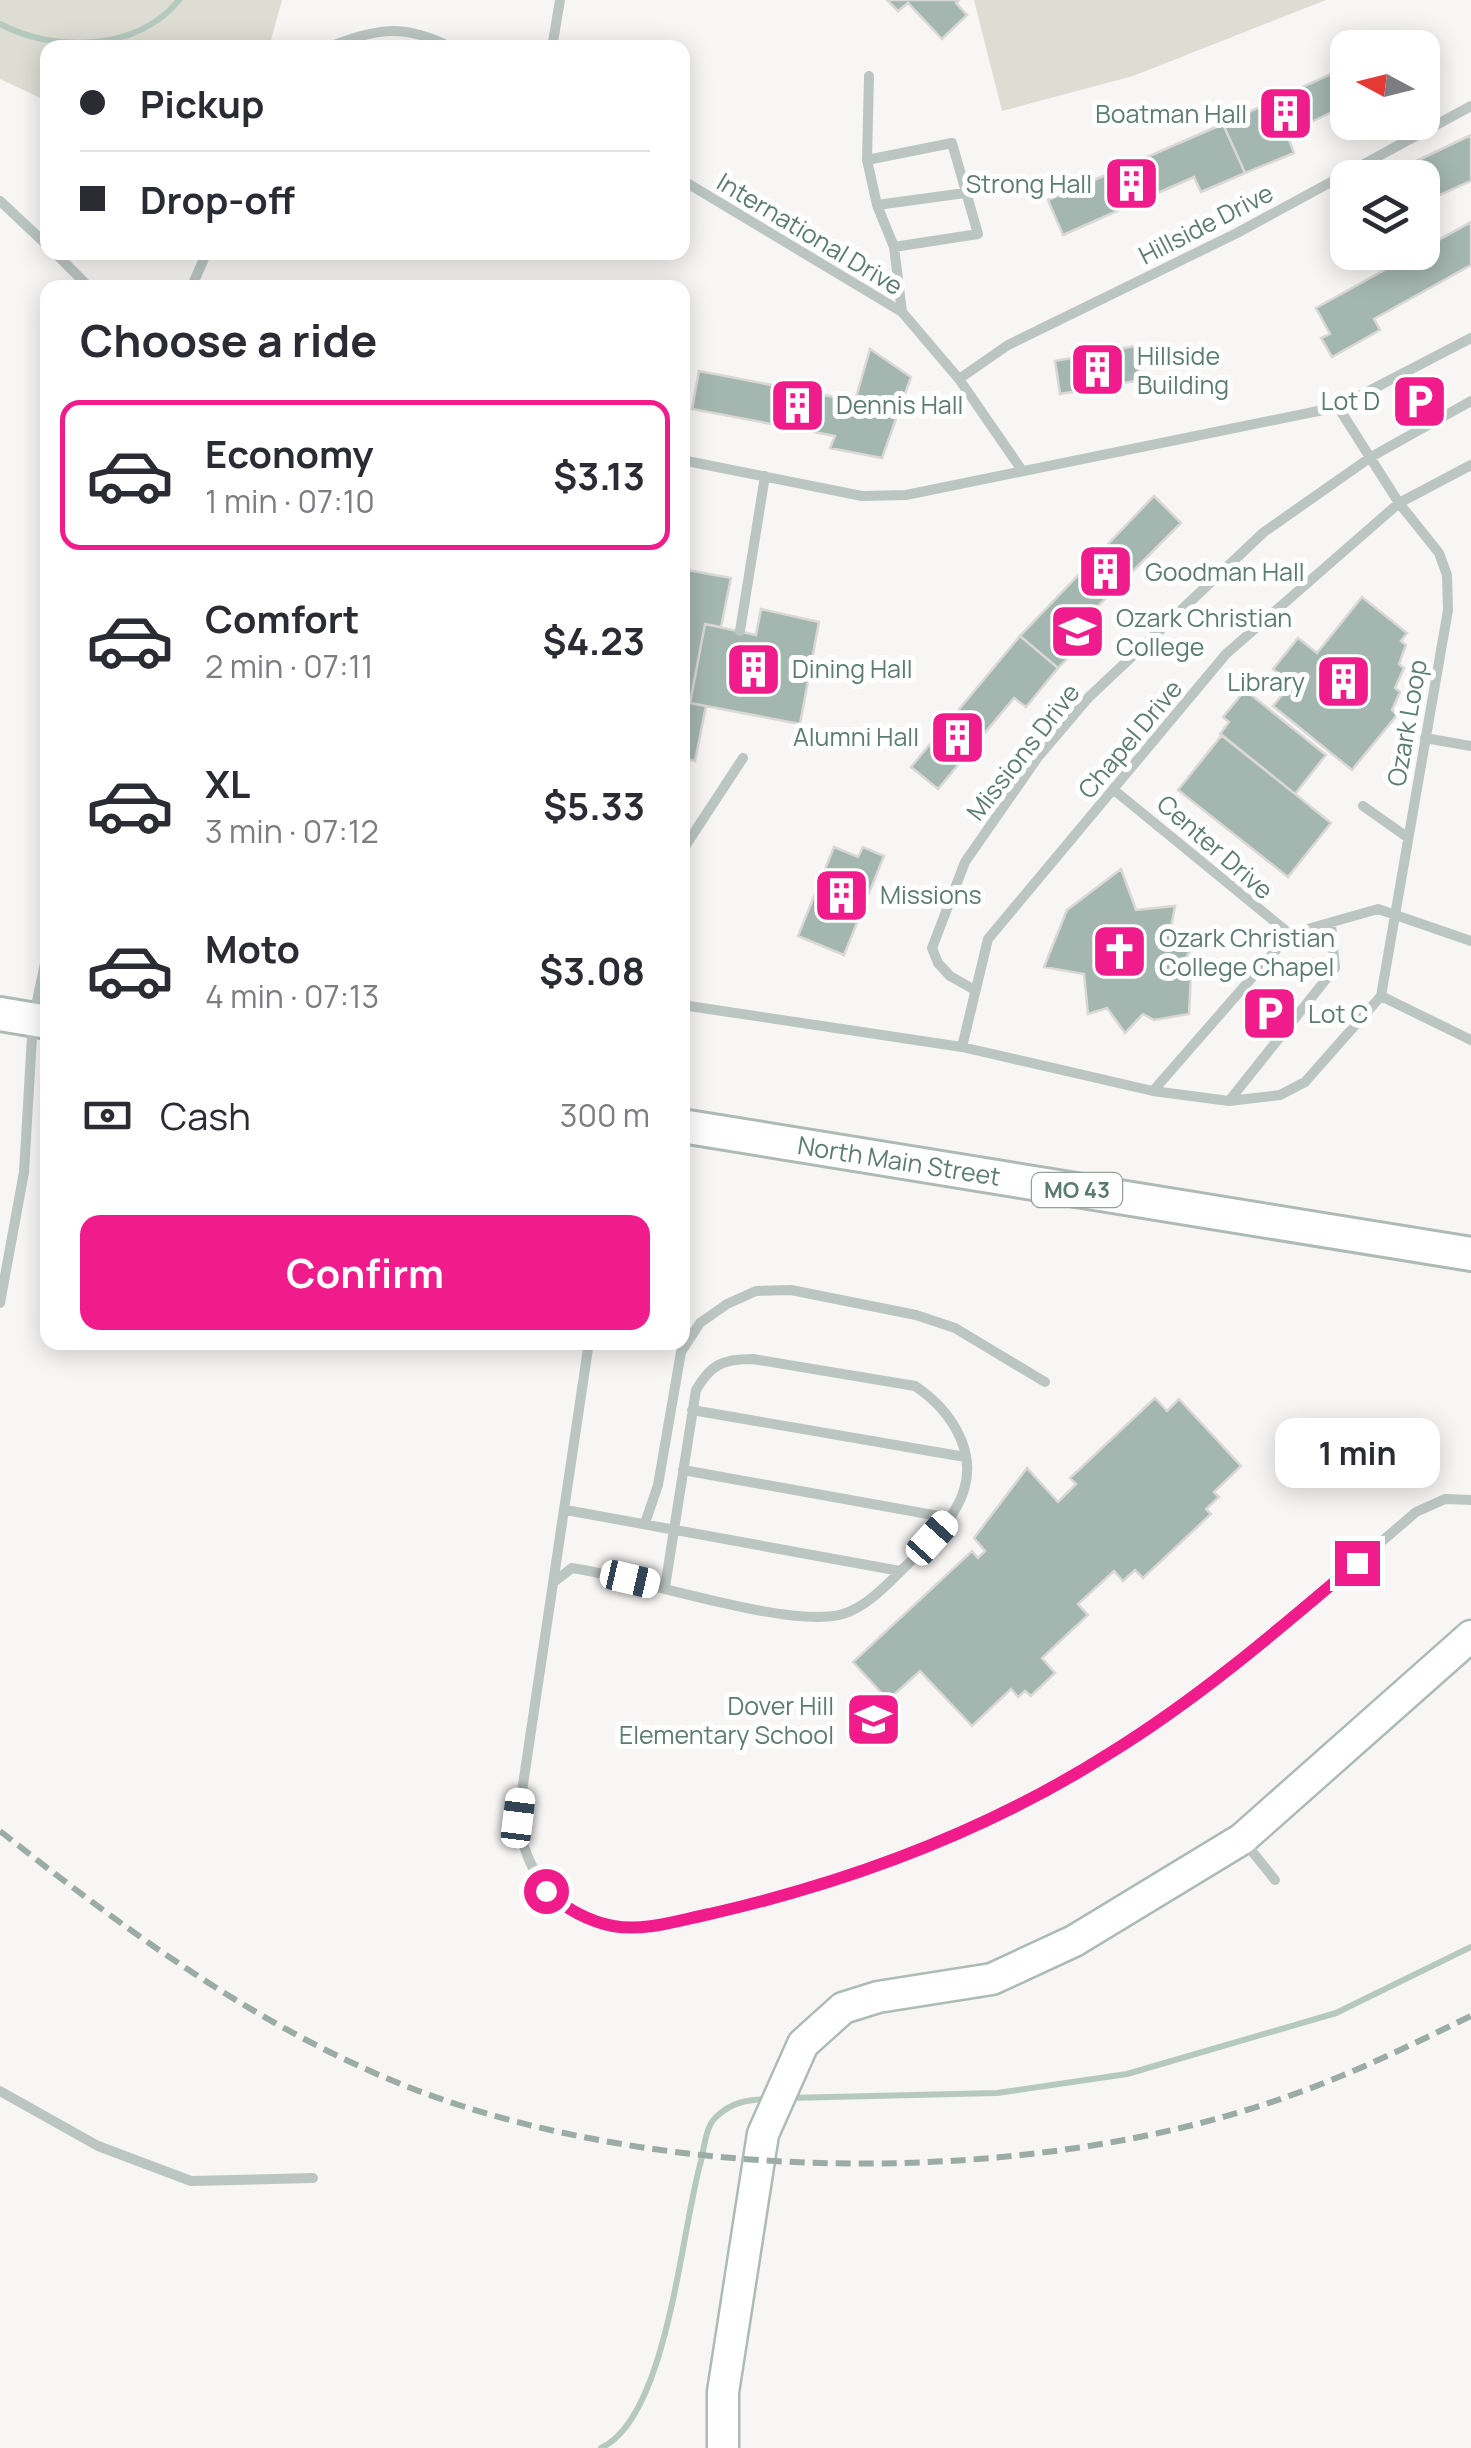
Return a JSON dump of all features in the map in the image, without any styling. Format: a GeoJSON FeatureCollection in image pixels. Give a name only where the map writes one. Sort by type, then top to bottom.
{"type":"FeatureCollection","features":[{"type":"Feature","properties":{"kind":"main road","name":"North Main Street"},"geometry":{"type":"LineString","coordinates":[[690,1131],[1471,1254]]}},
{"type":"Feature","properties":{"kind":"street"},"geometry":{"type":"LineString","coordinates":[[723,2448],[723,2392],[763,2134],[803,2044],[843,2008],[878,1998],[992,1979],[1074,1941],[1242,1839],[1471,1636]]}},
{"type":"Feature","properties":{"kind":"lane"},"geometry":{"type":"LineString","coordinates":[[553,40],[560,0]]}},
{"type":"Feature","properties":{"kind":"lane"},"geometry":{"type":"LineString","coordinates":[[348,40],[379,29],[424,33],[437,40]]}},
{"type":"Feature","properties":{"kind":"lane"},"geometry":{"type":"LineString","coordinates":[[869,76],[868,160],[877,205],[894,247],[902,312]]}},
{"type":"Feature","properties":{"kind":"lane","name":"Hillside Drive"},"geometry":{"type":"LineString","coordinates":[[959,379],[1008,345],[1236,233],[1471,106]]}},
{"type":"Feature","properties":{"kind":"lane"},"geometry":{"type":"LineString","coordinates":[[868,160],[952,142],[978,234],[894,247]]}},
{"type":"Feature","properties":{"kind":"lane","name":"International Drive"},"geometry":{"type":"LineString","coordinates":[[690,185],[902,312],[959,379],[1021,470]]}},
{"type":"Feature","properties":{"kind":"lane"},"geometry":{"type":"LineString","coordinates":[[877,205],[965,193]]}},
{"type":"Feature","properties":{"kind":"lane"},"geometry":{"type":"LineString","coordinates":[[0,200],[40,238]]}},
{"type":"Feature","properties":{"kind":"lane"},"geometry":{"type":"LineString","coordinates":[[62,260],[82,280]]}},
{"type":"Feature","properties":{"kind":"lane"},"geometry":{"type":"LineString","coordinates":[[690,462],[862,496],[906,495],[1338,407],[1471,338]]}},
{"type":"Feature","properties":{"kind":"lane"},"geometry":{"type":"LineString","coordinates":[[1371,458],[1471,400]]}},
{"type":"Feature","properties":{"kind":"lane","name":"Ozark Loop"},"geometry":{"type":"LineString","coordinates":[[1338,407],[1399,503],[1439,553],[1447,575],[1448,610],[1380,996]]}},
{"type":"Feature","properties":{"kind":"lane","name":"Missions Drive"},"geometry":{"type":"LineString","coordinates":[[973,989],[950,976],[938,963],[932,948],[965,862],[1038,757],[1089,697],[1264,532],[1371,458]]}},
{"type":"Feature","properties":{"kind":"lane","name":"Chapel Drive"},"geometry":{"type":"LineString","coordinates":[[962,1047],[988,939],[1226,654],[1399,503],[1471,465]]}},
{"type":"Feature","properties":{"kind":"lane"},"geometry":{"type":"LineString","coordinates":[[740,631],[765,476]]}},
{"type":"Feature","properties":{"kind":"lane"},"geometry":{"type":"LineString","coordinates":[[1425,738],[1471,746]]}},
{"type":"Feature","properties":{"kind":"lane"},"geometry":{"type":"LineString","coordinates":[[690,839],[743,758]]}},
{"type":"Feature","properties":{"kind":"lane","name":"Center Drive"},"geometry":{"type":"LineString","coordinates":[[1114,790],[1290,934]]}},
{"type":"Feature","properties":{"kind":"lane"},"geometry":{"type":"LineString","coordinates":[[1363,806],[1406,837]]}},
{"type":"Feature","properties":{"kind":"lane"},"geometry":{"type":"LineString","coordinates":[[1153,1091],[1290,934],[1331,925],[1358,913],[1393,910],[1471,941]]}},
{"type":"Feature","properties":{"kind":"lane"},"geometry":{"type":"LineString","coordinates":[[1230,1101],[1335,968],[1331,925]]}},
{"type":"Feature","properties":{"kind":"lane"},"geometry":{"type":"LineString","coordinates":[[0,1303],[24,1172],[27,1019],[40,976]]}},
{"type":"Feature","properties":{"kind":"lane"},"geometry":{"type":"LineString","coordinates":[[690,1006],[962,1047],[1153,1091],[1230,1101],[1280,1095],[1304,1082],[1380,996],[1471,1040]]}},
{"type":"Feature","properties":{"kind":"lane"},"geometry":{"type":"LineString","coordinates":[[690,1339],[700,1323],[727,1304],[756,1292],[791,1290],[916,1314],[955,1328],[1045,1382]]}},
{"type":"Feature","properties":{"kind":"lane"},"geometry":{"type":"LineString","coordinates":[[588,1350],[521,1796],[520,1838],[535,1876],[562,1904],[611,1926],[643,1926],[794,1893],[936,1843],[1010,1809],[1108,1755],[1210,1686],[1416,1512],[1445,1500],[1471,1500]]}},
{"type":"Feature","properties":{"kind":"lane"},"geometry":{"type":"LineString","coordinates":[[645,1524],[658,1485],[683,1350]]}},
{"type":"Feature","properties":{"kind":"lane"},"geometry":{"type":"LineString","coordinates":[[554,1581],[572,1568],[786,1615],[825,1618],[847,1613],[877,1594],[950,1518],[966,1482],[965,1457],[955,1424],[938,1402],[915,1386],[726,1359],[707,1371],[696,1390],[664,1587]]}},
{"type":"Feature","properties":{"kind":"lane"},"geometry":{"type":"LineString","coordinates":[[692,1410],[965,1457]]}},
{"type":"Feature","properties":{"kind":"lane"},"geometry":{"type":"LineString","coordinates":[[683,1470],[950,1518]]}},
{"type":"Feature","properties":{"kind":"lane"},"geometry":{"type":"LineString","coordinates":[[566,1510],[900,1571]]}},
{"type":"Feature","properties":{"kind":"lane"},"geometry":{"type":"LineString","coordinates":[[1242,1839],[1275,1880]]}},
{"type":"Feature","properties":{"kind":"lane"},"geometry":{"type":"LineString","coordinates":[[0,2091],[98,2146],[190,2180],[313,2178]]}},
{"type":"Feature","properties":{"kind":"shaded area"},"geometry":{"type":"Polygon","coordinates":[[[0,0],[282,0],[271,40],[40,40],[40,98],[0,79],[0,0]]]}},
{"type":"Feature","properties":{"kind":"shaded area"},"geometry":{"type":"Polygon","coordinates":[[[974,0],[1326,0],[1133,76],[1002,111],[974,0]]]}},
{"type":"Feature","properties":{"kind":"building"},"geometry":{"type":"Polygon","coordinates":[[[887,0],[959,0],[956,3],[967,15],[942,39],[908,3],[898,11],[887,0]]]}},
{"type":"Feature","properties":{"kind":"building","name":"Boatman Hall"},"geometry":{"type":"Polygon","coordinates":[[[1330,74],[1330,113],[1287,134],[1294,153],[1245,173],[1223,124],[1330,74]]]}},
{"type":"Feature","properties":{"kind":"building","name":"Strong Hall"},"geometry":{"type":"Polygon","coordinates":[[[1223,124],[1245,173],[1201,192],[1194,177],[1063,235],[1048,200],[1223,124]]]}},
{"type":"Feature","properties":{"kind":"building"},"geometry":{"type":"Polygon","coordinates":[[[1471,135],[1471,181],[1440,195],[1440,160],[1418,160],[1471,135]]]}},
{"type":"Feature","properties":{"kind":"building"},"geometry":{"type":"Polygon","coordinates":[[[1471,222],[1471,265],[1374,319],[1380,330],[1332,357],[1321,338],[1330,334],[1316,308],[1384,270],[1440,270],[1440,239],[1471,222]]]}},
{"type":"Feature","properties":{"kind":"building","name":"Hillside Building"},"geometry":{"type":"Polygon","coordinates":[[[1135,346],[1141,380],[1060,394],[1055,361],[1135,346]]]}},
{"type":"Feature","properties":{"kind":"building","name":"Dennis Hall"},"geometry":{"type":"Polygon","coordinates":[[[870,349],[911,377],[882,458],[830,448],[835,436],[692,409],[699,371],[855,401],[870,349]]]}},
{"type":"Feature","properties":{"kind":"building","name":"Goodman Hall"},"geometry":{"type":"Polygon","coordinates":[[[1154,496],[1181,523],[1080,624],[1090,635],[1058,668],[1020,636],[1154,496]]]}},
{"type":"Feature","properties":{"kind":"building"},"geometry":{"type":"Polygon","coordinates":[[[690,570],[731,578],[721,627],[705,624],[690,703],[690,570]]]}},
{"type":"Feature","properties":{"kind":"building","name":"Library"},"geometry":{"type":"Polygon","coordinates":[[[1362,597],[1407,633],[1401,641],[1406,645],[1399,664],[1404,668],[1395,688],[1400,692],[1392,710],[1397,715],[1352,770],[1273,706],[1291,684],[1273,669],[1298,638],[1317,653],[1362,597]]]}},
{"type":"Feature","properties":{"kind":"building","name":"Dining Hall"},"geometry":{"type":"Polygon","coordinates":[[[761,609],[819,622],[800,724],[690,703],[705,624],[756,635],[761,609]]]}},
{"type":"Feature","properties":{"kind":"building","name":"Alumni Hall"},"geometry":{"type":"Polygon","coordinates":[[[1020,636],[1058,668],[1026,707],[1014,698],[938,789],[911,767],[1020,636]]]}},
{"type":"Feature","properties":{"kind":"building"},"geometry":{"type":"Polygon","coordinates":[[[1245,690],[1326,755],[1295,794],[1220,734],[1229,722],[1223,717],[1245,690]]]}},
{"type":"Feature","properties":{"kind":"building"},"geometry":{"type":"Polygon","coordinates":[[[690,703],[706,706],[695,761],[690,760],[690,703]]]}},
{"type":"Feature","properties":{"kind":"building"},"geometry":{"type":"Polygon","coordinates":[[[1222,735],[1331,823],[1288,877],[1178,790],[1222,735]]]}},
{"type":"Feature","properties":{"kind":"building","name":"Missions"},"geometry":{"type":"Polygon","coordinates":[[[834,847],[858,857],[863,847],[884,856],[844,955],[798,936],[834,847]]]}},
{"type":"Feature","properties":{"kind":"building","name":"Ozark Christian College Chapel"},"geometry":{"type":"Polygon","coordinates":[[[1121,869],[1136,910],[1175,906],[1171,928],[1198,940],[1182,963],[1191,974],[1189,1014],[1154,1020],[1143,1014],[1125,1033],[1107,1008],[1088,1014],[1084,974],[1044,967],[1067,910],[1121,869]]]}},
{"type":"Feature","properties":{"kind":"building"},"geometry":{"type":"Polygon","coordinates":[[[1155,1398],[1167,1411],[1179,1399],[1241,1466],[1214,1492],[1219,1497],[1206,1509],[1211,1514],[1143,1578],[1135,1570],[1123,1581],[1114,1571],[1078,1604],[1088,1615],[1042,1658],[1055,1673],[1031,1696],[1025,1691],[1018,1697],[1011,1689],[972,1726],[920,1671],[888,1700],[853,1662],[972,1551],[978,1558],[985,1551],[974,1538],[1027,1468],[1058,1502],[1076,1484],[1070,1478],[1155,1398]]]}},
{"type":"Feature","properties":{"kind":"waterway"},"geometry":{"type":"LineString","coordinates":[[107,40],[142,29],[179,0]]}},
{"type":"Feature","properties":{"kind":"waterway"},"geometry":{"type":"LineString","coordinates":[[0,24],[46,40]]}},
{"type":"Feature","properties":{"kind":"waterway"},"geometry":{"type":"LineString","coordinates":[[788,2098],[997,2093],[1127,2074],[1336,2013],[1471,1947]]}},
{"type":"Feature","properties":{"kind":"waterway"},"geometry":{"type":"LineString","coordinates":[[601,2448],[624,2430],[642,2400],[657,2362],[709,2127],[721,2112],[734,2105],[770,2099]]}},
{"type":"Feature","properties":{"kind":"railway"},"geometry":{"type":"LineString","coordinates":[[0,1831],[147,1942],[304,2039],[416,2090],[516,2122],[624,2144],[736,2158],[852,2164],[967,2160],[1080,2147],[1188,2126],[1289,2096],[1358,2069],[1471,2016]]}},
{"type":"Feature","properties":{"kind":"place","name":"Boatman Hall"},"geometry":{"type":"Point","coordinates":[1286,114]}},
{"type":"Feature","properties":{"kind":"place","name":"Strong Hall"},"geometry":{"type":"Point","coordinates":[1131,184]}},
{"type":"Feature","properties":{"kind":"place","name":"Hillside Building"},"geometry":{"type":"Point","coordinates":[1098,370]}},
{"type":"Feature","properties":{"kind":"place","name":"Lot D"},"geometry":{"type":"Point","coordinates":[1419,401]}},
{"type":"Feature","properties":{"kind":"place","name":"Dennis Hall"},"geometry":{"type":"Point","coordinates":[797,405]}},
{"type":"Feature","properties":{"kind":"place","name":"Goodman Hall"},"geometry":{"type":"Point","coordinates":[1106,572]}},
{"type":"Feature","properties":{"kind":"place","name":"Ozark Christian College"},"geometry":{"type":"Point","coordinates":[1077,632]}},
{"type":"Feature","properties":{"kind":"place","name":"Dining Hall"},"geometry":{"type":"Point","coordinates":[753,669]}},
{"type":"Feature","properties":{"kind":"place","name":"Library"},"geometry":{"type":"Point","coordinates":[1344,682]}},
{"type":"Feature","properties":{"kind":"place","name":"Alumni Hall"},"geometry":{"type":"Point","coordinates":[958,737]}},
{"type":"Feature","properties":{"kind":"place","name":"Missions"},"geometry":{"type":"Point","coordinates":[841,895]}},
{"type":"Feature","properties":{"kind":"place","name":"Ozark Christian College Chapel"},"geometry":{"type":"Point","coordinates":[1120,952]}},
{"type":"Feature","properties":{"kind":"place","name":"Lot C"},"geometry":{"type":"Point","coordinates":[1269,1014]}},
{"type":"Feature","properties":{"kind":"place","name":"Dover Hill Elementary School"},"geometry":{"type":"Point","coordinates":[873,1720]}},
{"type":"Feature","properties":{"kind":"route"},"geometry":{"type":"LineString","coordinates":[[546,1891],[577,1913],[611,1926],[664,1924],[777,1898],[936,1843],[1010,1809],[1108,1755],[1237,1665],[1357,1563]]}}]}
